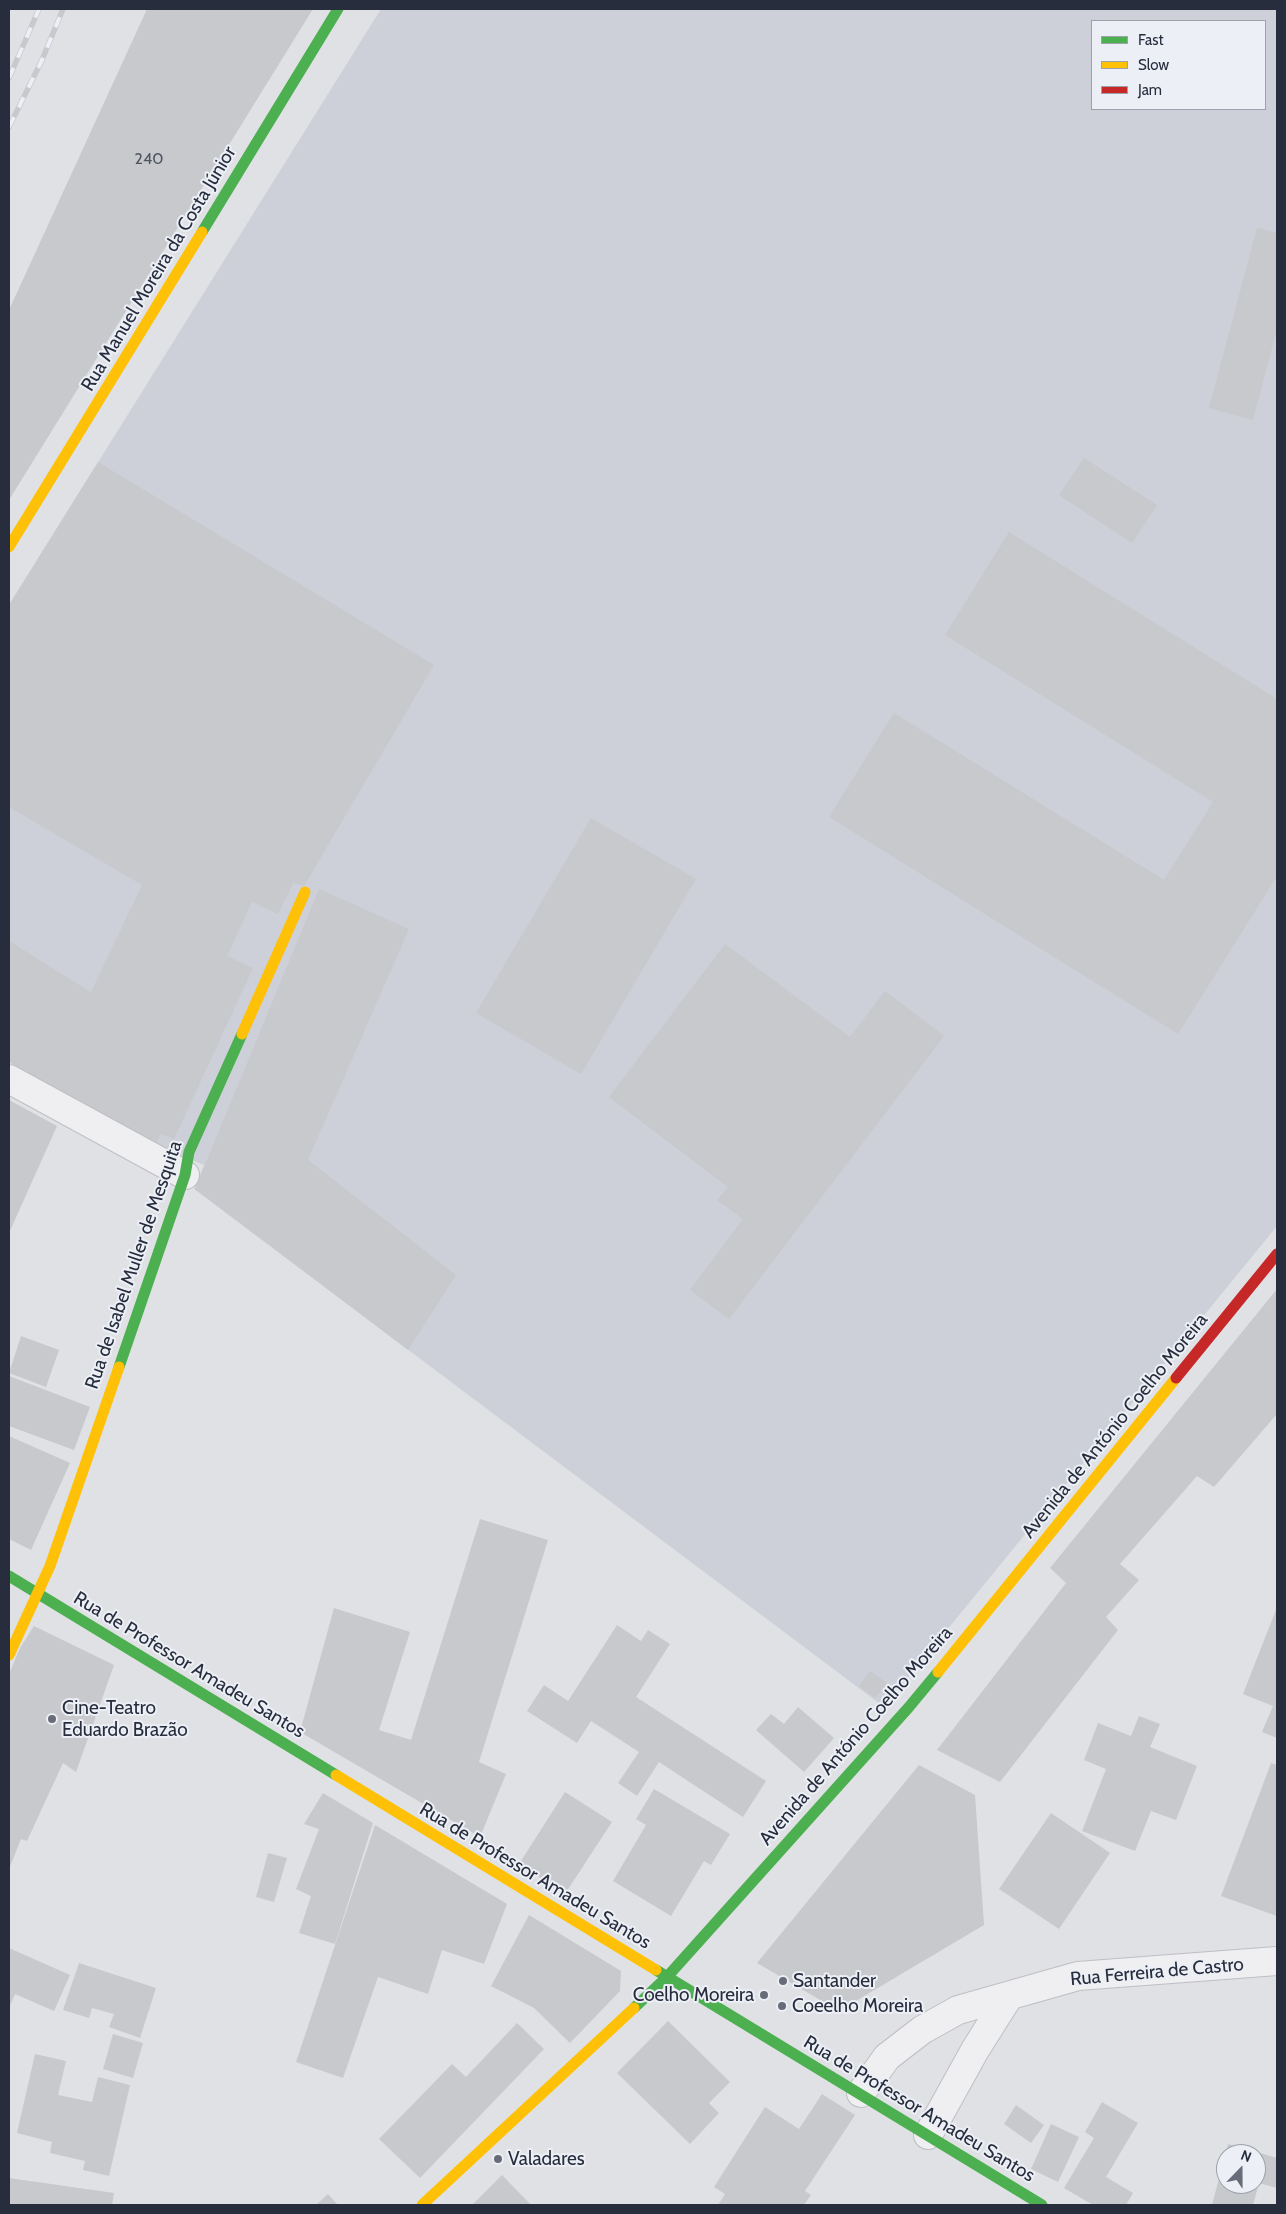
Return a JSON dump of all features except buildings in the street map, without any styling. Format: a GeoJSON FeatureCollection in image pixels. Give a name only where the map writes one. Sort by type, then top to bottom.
{"type":"FeatureCollection","features":[{"type":"Feature","properties":{"kind":"street","name":"Rua Manuel Moreira da Costa Júnior"},"geometry":{"type":"LineString","coordinates":[[9,547],[338,9]]}},
{"type":"Feature","properties":{"kind":"street","name":"Rua de Isabel Muller de Mesquita"},"geometry":{"type":"LineString","coordinates":[[9,1655],[36,1592],[50,1566],[185,1175],[189,1152],[305,892]]}},
{"type":"Feature","properties":{"kind":"street"},"geometry":{"type":"LineString","coordinates":[[9,1079],[185,1175]]}},
{"type":"Feature","properties":{"kind":"street","name":"Avenida de António Coelho Moreira"},"geometry":{"type":"LineString","coordinates":[[422,2205],[667,1977],[910,1707],[1277,1254]]}},
{"type":"Feature","properties":{"kind":"street","name":"Rua de Professor Amadeu Santos"},"geometry":{"type":"LineString","coordinates":[[9,1576],[861,2093],[1042,2205]]}},
{"type":"Feature","properties":{"kind":"street","name":"Rua Ferreira de Castro"},"geometry":{"type":"LineString","coordinates":[[861,2093],[887,2057],[922,2030],[958,2010],[1078,1976],[1277,1961]]}},
{"type":"Feature","properties":{"kind":"street"},"geometry":{"type":"LineString","coordinates":[[928,2135],[971,2057],[1009,1996]]}},
{"type":"Feature","properties":{"kind":"shaded area"},"geometry":{"type":"Polygon","coordinates":[[[381,9],[1277,9],[1277,1226],[884,1707],[194,1189],[204,1165],[155,1145],[9,1062],[9,605],[381,9]]]}},
{"type":"Feature","properties":{"kind":"railway"},"geometry":{"type":"LineString","coordinates":[[9,78],[39,9]]}},
{"type":"Feature","properties":{"kind":"railway"},"geometry":{"type":"LineString","coordinates":[[9,127],[42,60],[63,9]]}},
{"type":"Feature","properties":{"kind":"traffic: fast"},"geometry":{"type":"LineString","coordinates":[[202,232],[338,9]]}},
{"type":"Feature","properties":{"kind":"traffic: fast"},"geometry":{"type":"LineString","coordinates":[[119,1367],[185,1175],[189,1152],[242,1034]]}},
{"type":"Feature","properties":{"kind":"traffic: fast"},"geometry":{"type":"LineString","coordinates":[[9,1576],[336,1775]]}},
{"type":"Feature","properties":{"kind":"traffic: fast"},"geometry":{"type":"LineString","coordinates":[[634,2008],[667,1977],[909,1707],[938,1672]]}},
{"type":"Feature","properties":{"kind":"traffic: fast"},"geometry":{"type":"LineString","coordinates":[[656,1970],[1042,2205]]}},
{"type":"Feature","properties":{"kind":"traffic: slow"},"geometry":{"type":"LineString","coordinates":[[9,547],[202,232]]}},
{"type":"Feature","properties":{"kind":"traffic: slow"},"geometry":{"type":"LineString","coordinates":[[242,1034],[305,892]]}},
{"type":"Feature","properties":{"kind":"traffic: slow"},"geometry":{"type":"LineString","coordinates":[[9,1655],[50,1566],[119,1367]]}},
{"type":"Feature","properties":{"kind":"traffic: slow"},"geometry":{"type":"LineString","coordinates":[[938,1672],[1176,1378]]}},
{"type":"Feature","properties":{"kind":"traffic: slow"},"geometry":{"type":"LineString","coordinates":[[336,1775],[656,1970]]}},
{"type":"Feature","properties":{"kind":"traffic: slow"},"geometry":{"type":"LineString","coordinates":[[422,2205],[634,2008]]}},
{"type":"Feature","properties":{"kind":"traffic: jam"},"geometry":{"type":"LineString","coordinates":[[1176,1378],[1277,1254]]}},
{"type":"Feature","properties":{"kind":"place","name":"Cine-Teatro Eduardo Brazão"},"geometry":{"type":"Point","coordinates":[52,1719]}},
{"type":"Feature","properties":{"kind":"place","name":"Santander"},"geometry":{"type":"Point","coordinates":[783,1981]}},
{"type":"Feature","properties":{"kind":"place","name":"Coelho Moreira"},"geometry":{"type":"Point","coordinates":[764,1995]}},
{"type":"Feature","properties":{"kind":"place","name":"Coeelho Moreira"},"geometry":{"type":"Point","coordinates":[782,2006]}},
{"type":"Feature","properties":{"kind":"place","name":"Valadares"},"geometry":{"type":"Point","coordinates":[498,2159]}}]}
